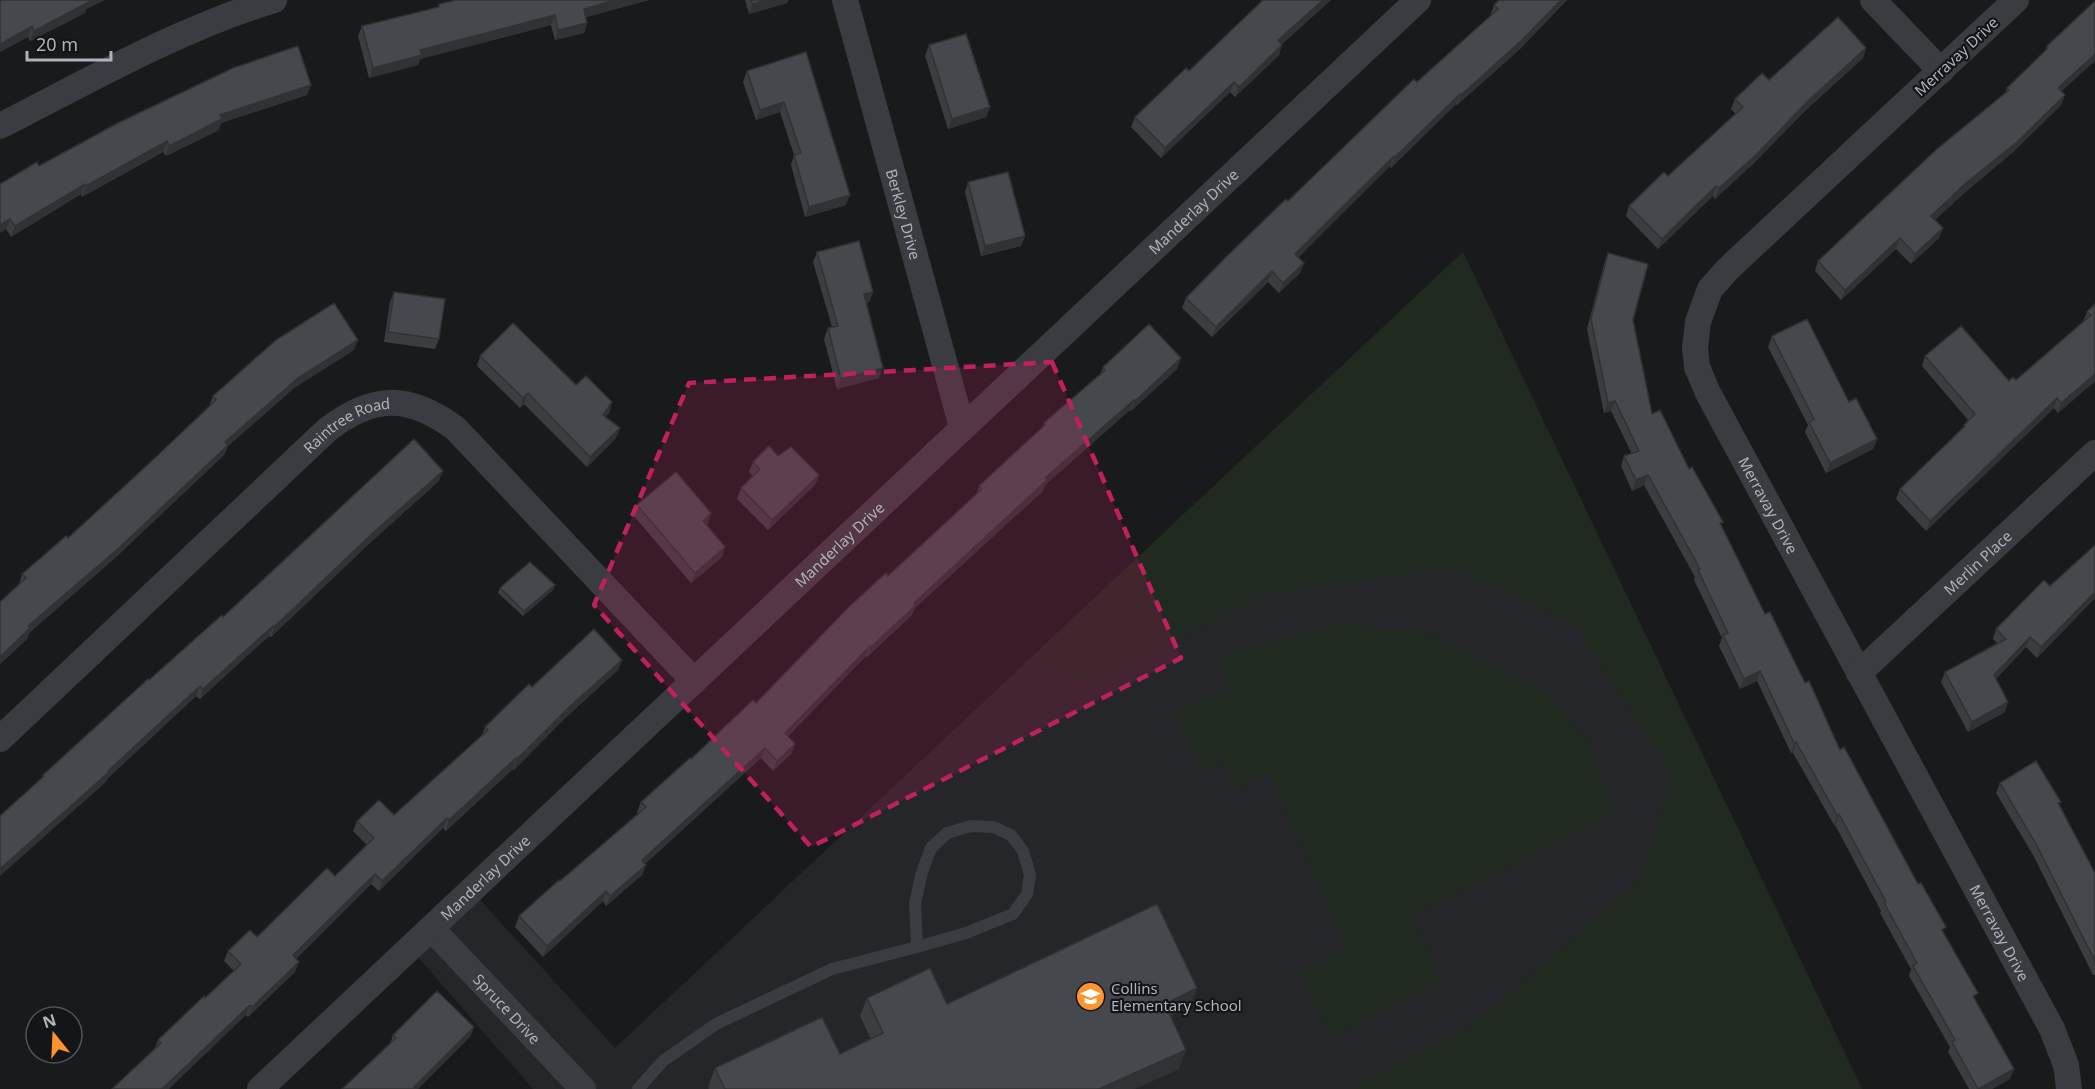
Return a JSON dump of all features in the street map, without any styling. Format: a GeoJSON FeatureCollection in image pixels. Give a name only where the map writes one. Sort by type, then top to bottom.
{"type":"FeatureCollection","features":[{"type":"Feature","properties":{"kind":"street"},"geometry":{"type":"LineString","coordinates":[[0,126],[199,26],[236,11],[274,0]]}},
{"type":"Feature","properties":{"kind":"street","name":"Berkley Drive"},"geometry":{"type":"LineString","coordinates":[[845,0],[962,427]]}},
{"type":"Feature","properties":{"kind":"street","name":"Manderlay Drive"},"geometry":{"type":"LineString","coordinates":[[260,1089],[1418,0]]}},
{"type":"Feature","properties":{"kind":"street"},"geometry":{"type":"LineString","coordinates":[[1873,0],[1941,71]]}},
{"type":"Feature","properties":{"kind":"street","name":"Merravay Drive"},"geometry":{"type":"LineString","coordinates":[[2016,0],[1729,268],[1710,289],[1698,322],[1695,348],[1697,367],[1708,393],[2052,1029],[2066,1065],[2069,1089]]}},
{"type":"Feature","properties":{"kind":"street","name":"Raintree Road"},"geometry":{"type":"LineString","coordinates":[[0,739],[327,430],[346,415],[369,406],[393,403],[416,406],[437,415],[456,429],[694,681]]}},
{"type":"Feature","properties":{"kind":"street","name":"Merlin Place"},"geometry":{"type":"LineString","coordinates":[[1859,673],[2095,453]]}},
{"type":"Feature","properties":{"kind":"street","name":"Spruce Drive"},"geometry":{"type":"LineString","coordinates":[[431,928],[583,1089]]}},
{"type":"Feature","properties":{"kind":"lane"},"geometry":{"type":"LineString","coordinates":[[638,1089],[663,1061],[716,1024],[832,969],[917,947],[966,933],[1012,914],[1027,894],[1030,875],[1023,851],[1011,835],[993,827],[971,826],[947,833],[931,848],[922,872],[915,903],[917,947]]}},
{"type":"Feature","properties":{"kind":"highlighted area"},"geometry":{"type":"Polygon","coordinates":[[[1052,362],[1181,658],[811,847],[594,605],[689,383],[1052,362]]]}},
{"type":"Feature","properties":{"kind":"shaded area"},"geometry":{"type":"Polygon","coordinates":[[[1463,252],[1862,1089],[533,1089],[410,948],[471,890],[615,1048],[1463,252]]]}},
{"type":"Feature","properties":{"kind":"shaded area"},"geometry":{"type":"Polygon","coordinates":[[[1463,252],[1862,1089],[1349,1089],[1476,1022],[1642,879],[1672,773],[1576,625],[1452,568],[1263,595],[1095,684],[1066,677],[1036,653],[1463,252]]]}},
{"type":"Feature","properties":{"kind":"shaded area"},"geometry":{"type":"Polygon","coordinates":[[[1336,624],[1420,630],[1542,689],[1589,743],[1616,813],[1411,917],[1443,982],[1332,1038],[1300,973],[1346,949],[1270,774],[1236,789],[1223,760],[1202,770],[1175,713],[1231,688],[1218,658],[1336,624]]]}},
{"type":"Feature","properties":{"kind":"building"},"geometry":{"type":"Polygon","coordinates":[[[0,0],[88,0],[89,2],[34,31],[32,26],[0,44],[0,0]]]}},
{"type":"Feature","properties":{"kind":"building"},"geometry":{"type":"Polygon","coordinates":[[[456,0],[615,0],[584,9],[587,23],[558,30],[555,15],[420,50],[422,55],[373,68],[362,26],[439,7],[439,4],[456,0]]]}},
{"type":"Feature","properties":{"kind":"building"},"geometry":{"type":"Polygon","coordinates":[[[751,0],[766,0],[753,4],[751,0]]]}},
{"type":"Feature","properties":{"kind":"building"},"geometry":{"type":"Polygon","coordinates":[[[1263,0],[1323,0],[1278,40],[1282,45],[1239,87],[1234,82],[1165,148],[1135,117],[1186,68],[1189,71],[1263,0]]]}},
{"type":"Feature","properties":{"kind":"building"},"geometry":{"type":"Polygon","coordinates":[[[1499,0],[1561,0],[1523,39],[1394,156],[1295,254],[1304,263],[1283,283],[1272,271],[1216,327],[1186,298],[1286,199],[1288,201],[1414,79],[1417,82],[1498,9],[1494,5],[1499,0]]]}},
{"type":"Feature","properties":{"kind":"building"},"geometry":{"type":"Polygon","coordinates":[[[2095,1],[2095,54],[2058,88],[2065,95],[2017,142],[1965,184],[1931,216],[1943,228],[1915,254],[1900,238],[1845,290],[1818,261],[1937,149],[2009,90],[2007,88],[2048,48],[2047,46],[2095,1]]]}},
{"type":"Feature","properties":{"kind":"building"},"geometry":{"type":"Polygon","coordinates":[[[1838,17],[1866,48],[1809,100],[1757,154],[1719,188],[1716,186],[1662,239],[1629,206],[1664,172],[1668,176],[1743,107],[1735,99],[1762,73],[1769,80],[1838,17]]]}},
{"type":"Feature","properties":{"kind":"building"},"geometry":{"type":"Polygon","coordinates":[[[966,34],[990,107],[952,119],[929,45],[966,34]]]}},
{"type":"Feature","properties":{"kind":"building"},"geometry":{"type":"Polygon","coordinates":[[[298,46],[311,85],[220,115],[222,119],[169,146],[167,141],[86,186],[85,184],[15,226],[10,219],[0,225],[0,184],[37,162],[39,166],[118,123],[233,68],[298,46]]]}},
{"type":"Feature","properties":{"kind":"building"},"geometry":{"type":"Polygon","coordinates":[[[806,52],[850,195],[809,207],[794,155],[801,153],[784,102],[760,110],[747,71],[806,52]]]}},
{"type":"Feature","properties":{"kind":"building"},"geometry":{"type":"Polygon","coordinates":[[[1008,172],[1025,236],[985,246],[968,182],[1008,172]]]}},
{"type":"Feature","properties":{"kind":"building"},"geometry":{"type":"Polygon","coordinates":[[[859,241],[873,292],[864,294],[883,368],[841,379],[828,328],[838,326],[817,252],[859,241]]]}},
{"type":"Feature","properties":{"kind":"building"},"geometry":{"type":"Polygon","coordinates":[[[1608,253],[1648,264],[1633,320],[1652,414],[1660,410],[1689,469],[1692,467],[1723,522],[1720,523],[1765,614],[1770,612],[1805,683],[1809,681],[1840,750],[1844,747],[1918,884],[1921,883],[1946,927],[1942,930],[1978,993],[1973,996],[2014,1069],[1978,1089],[1952,1042],[1955,1040],[1913,966],[1917,963],[1884,903],[1886,902],[1839,814],[1837,815],[1796,742],[1794,743],[1760,671],[1744,679],[1723,635],[1728,633],[1698,570],[1700,569],[1648,475],[1636,480],[1624,456],[1639,451],[1615,401],[1608,403],[1591,319],[1608,253]]]}},
{"type":"Feature","properties":{"kind":"building"},"geometry":{"type":"Polygon","coordinates":[[[394,292],[445,299],[439,339],[388,332],[394,292]]]}},
{"type":"Feature","properties":{"kind":"building"},"geometry":{"type":"Polygon","coordinates":[[[334,303],[358,340],[298,378],[225,442],[228,445],[120,547],[28,626],[30,628],[0,657],[0,602],[26,578],[22,574],[66,536],[68,538],[155,458],[216,400],[213,396],[276,340],[334,303]]]}},
{"type":"Feature","properties":{"kind":"building"},"geometry":{"type":"Polygon","coordinates":[[[2095,304],[2095,374],[2061,403],[2057,398],[1930,521],[1900,489],[1975,414],[1925,356],[1961,326],[2009,381],[2013,377],[2016,380],[2091,315],[2087,312],[2095,304]]]}},
{"type":"Feature","properties":{"kind":"building"},"geometry":{"type":"Polygon","coordinates":[[[1807,319],[1849,402],[1856,398],[1877,439],[1830,463],[1809,422],[1814,419],[1772,336],[1807,319]]]}},
{"type":"Feature","properties":{"kind":"building"},"geometry":{"type":"Polygon","coordinates":[[[513,323],[576,385],[586,376],[612,402],[603,415],[620,428],[590,457],[528,393],[523,398],[480,356],[513,323]]]}},
{"type":"Feature","properties":{"kind":"building"},"geometry":{"type":"Polygon","coordinates":[[[1149,324],[1181,358],[1135,401],[1045,478],[1047,480],[870,646],[785,733],[795,744],[777,761],[765,748],[642,860],[646,865],[610,896],[606,891],[547,946],[519,916],[646,807],[641,802],[691,759],[753,700],[756,703],[848,608],[886,573],[888,576],[982,489],[979,486],[1045,425],[1044,423],[1105,370],[1103,367],[1149,324]]]}},
{"type":"Feature","properties":{"kind":"building"},"geometry":{"type":"Polygon","coordinates":[[[414,439],[443,471],[375,531],[274,627],[203,689],[200,686],[109,772],[0,869],[0,816],[148,679],[222,615],[223,617],[414,439]]]}},
{"type":"Feature","properties":{"kind":"building"},"geometry":{"type":"Polygon","coordinates":[[[769,446],[778,456],[791,447],[819,475],[772,520],[741,488],[760,469],[753,462],[769,446]]]}},
{"type":"Feature","properties":{"kind":"building"},"geometry":{"type":"Polygon","coordinates":[[[676,472],[711,513],[703,521],[725,547],[695,573],[637,505],[676,472]]]}},
{"type":"Feature","properties":{"kind":"building"},"geometry":{"type":"Polygon","coordinates":[[[2095,545],[2095,592],[2041,647],[2030,637],[1994,675],[2008,702],[1972,722],[1945,672],[2006,639],[1996,629],[2044,580],[2050,586],[2095,545]]]}},
{"type":"Feature","properties":{"kind":"building"},"geometry":{"type":"Polygon","coordinates":[[[530,562],[555,585],[524,611],[500,588],[530,562]]]}},
{"type":"Feature","properties":{"kind":"building"},"geometry":{"type":"Polygon","coordinates":[[[594,629],[622,660],[568,708],[517,759],[449,820],[447,818],[382,881],[375,874],[293,955],[299,962],[162,1089],[112,1089],[161,1043],[158,1040],[241,964],[228,951],[250,930],[257,937],[327,868],[335,876],[374,838],[357,821],[379,800],[394,815],[488,730],[485,727],[529,684],[532,687],[594,629]]]}},
{"type":"Feature","properties":{"kind":"building"},"geometry":{"type":"Polygon","coordinates":[[[2036,761],[2061,802],[2058,803],[2095,873],[2095,961],[2036,844],[2000,783],[2036,761]]]}},
{"type":"Feature","properties":{"kind":"building","name":"Collins Elementary School"},"geometry":{"type":"Polygon","coordinates":[[[1157,904],[1197,988],[1165,1004],[1186,1050],[1099,1089],[725,1089],[715,1068],[822,1017],[840,1054],[883,1033],[867,998],[930,968],[947,1004],[1157,904]]]}},
{"type":"Feature","properties":{"kind":"building"},"geometry":{"type":"Polygon","coordinates":[[[437,991],[474,1027],[414,1087],[416,1089],[342,1089],[396,1038],[393,1035],[437,991]]]}},
{"type":"Feature","properties":{"kind":"place","name":"Collins Elementary School"},"geometry":{"type":"Point","coordinates":[1090,997]}}]}
